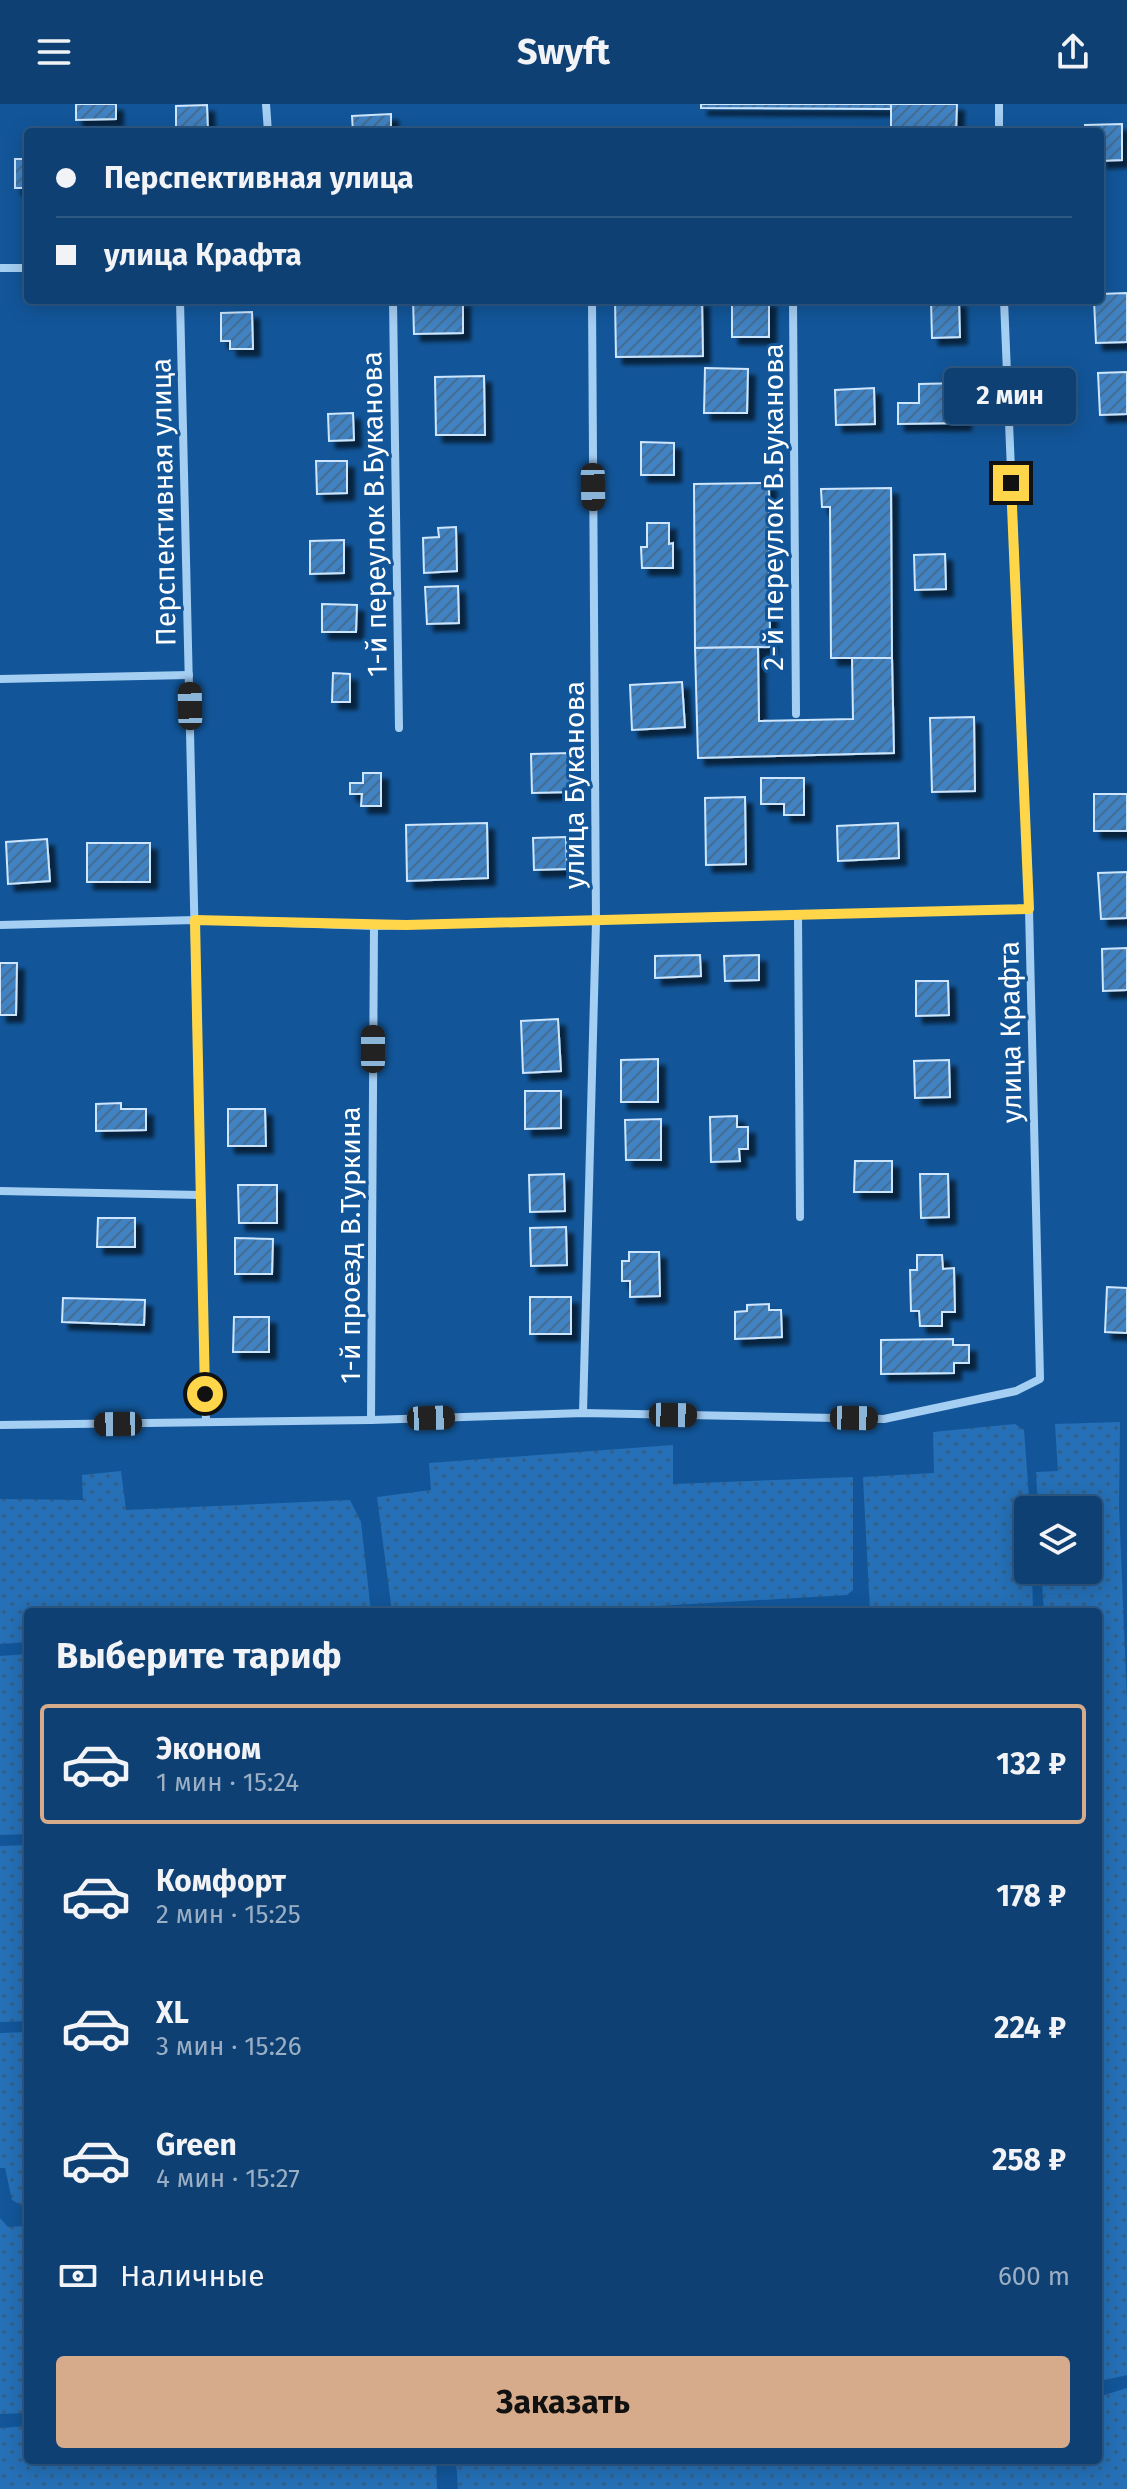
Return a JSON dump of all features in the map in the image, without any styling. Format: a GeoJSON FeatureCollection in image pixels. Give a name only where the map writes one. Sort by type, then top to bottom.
{"type":"FeatureCollection","features":[{"type":"Feature","properties":{"kind":"street"},"geometry":{"type":"LineString","coordinates":[[266,104],[268,128]]}},
{"type":"Feature","properties":{"kind":"street"},"geometry":{"type":"LineString","coordinates":[[999,104],[999,128]]}},
{"type":"Feature","properties":{"kind":"street"},"geometry":{"type":"LineString","coordinates":[[0,268],[24,268]]}},
{"type":"Feature","properties":{"kind":"street","name":"Перспективная улица"},"geometry":{"type":"LineString","coordinates":[[180,304],[206,1422]]}},
{"type":"Feature","properties":{"kind":"street","name":"1-й переулок В.Буканова"},"geometry":{"type":"LineString","coordinates":[[393,304],[399,728]]}},
{"type":"Feature","properties":{"kind":"street","name":"улица Буканова"},"geometry":{"type":"LineString","coordinates":[[583,1413],[596,922],[592,304]]}},
{"type":"Feature","properties":{"kind":"street","name":"2-й переулок В.Буканова"},"geometry":{"type":"LineString","coordinates":[[793,304],[796,714]]}},
{"type":"Feature","properties":{"kind":"street","name":"улица Крафта"},"geometry":{"type":"LineString","coordinates":[[583,1413],[884,1419],[1016,1391],[1040,1379],[1029,909],[1004,304]]}},
{"type":"Feature","properties":{"kind":"street"},"geometry":{"type":"LineString","coordinates":[[0,679],[189,675]]}},
{"type":"Feature","properties":{"kind":"street"},"geometry":{"type":"LineString","coordinates":[[0,925],[195,920],[374,926],[1029,909]]}},
{"type":"Feature","properties":{"kind":"street"},"geometry":{"type":"LineString","coordinates":[[798,915],[800,1217]]}},
{"type":"Feature","properties":{"kind":"street","name":"1-й проезд В.Туркина"},"geometry":{"type":"LineString","coordinates":[[371,1420],[374,926]]}},
{"type":"Feature","properties":{"kind":"street"},"geometry":{"type":"LineString","coordinates":[[0,1191],[201,1195]]}},
{"type":"Feature","properties":{"kind":"street"},"geometry":{"type":"LineString","coordinates":[[0,1425],[371,1420],[583,1413]]}},
{"type":"Feature","properties":{"kind":"shaded area"},"geometry":{"type":"Polygon","coordinates":[[[1120,1422],[1119,1506],[1127,1701],[1127,2375],[1105,2380],[1102,2379],[1102,1608],[1044,1608],[1042,1584],[1102,1584],[1102,1496],[1037,1496],[1036,1472],[1058,1471],[1055,1424],[1120,1422]]]}},
{"type":"Feature","properties":{"kind":"shaded area"},"geometry":{"type":"Polygon","coordinates":[[[1015,1424],[1024,1430],[1029,1496],[1014,1496],[1014,1584],[1032,1584],[1033,1608],[870,1608],[863,1477],[934,1473],[933,1432],[1015,1424]]]}},
{"type":"Feature","properties":{"kind":"shaded area"},"geometry":{"type":"Polygon","coordinates":[[[673,1445],[673,1484],[853,1477],[853,1590],[847,1595],[624,1608],[391,1608],[377,1497],[431,1490],[429,1463],[673,1445]]]}},
{"type":"Feature","properties":{"kind":"shaded area"},"geometry":{"type":"Polygon","coordinates":[[[121,1471],[126,1510],[350,1500],[361,1522],[371,1608],[24,1608],[24,1642],[0,1644],[0,1499],[83,1500],[82,1475],[121,1471]]]}},
{"type":"Feature","properties":{"kind":"shaded area"},"geometry":{"type":"Polygon","coordinates":[[[782,1606],[860,1606],[860,1608],[744,1608],[782,1606]]]}},
{"type":"Feature","properties":{"kind":"shaded area"},"geometry":{"type":"Polygon","coordinates":[[[24,1654],[24,1834],[0,1835],[0,1656],[24,1654]]]}},
{"type":"Feature","properties":{"kind":"shaded area"},"geometry":{"type":"Polygon","coordinates":[[[24,1845],[24,2021],[0,2022],[0,1846],[24,1845]]]}},
{"type":"Feature","properties":{"kind":"shaded area"},"geometry":{"type":"Polygon","coordinates":[[[24,2032],[24,2207],[12,2200],[5,2168],[0,2168],[0,2033],[24,2032]]]}},
{"type":"Feature","properties":{"kind":"shaded area"},"geometry":{"type":"Polygon","coordinates":[[[0,2218],[8,2227],[24,2226],[24,2413],[0,2414],[0,2218]]]}},
{"type":"Feature","properties":{"kind":"shaded area"},"geometry":{"type":"Polygon","coordinates":[[[1127,2388],[1127,2489],[458,2489],[456,2464],[1102,2464],[1102,2396],[1127,2388]]]}},
{"type":"Feature","properties":{"kind":"shaded area"},"geometry":{"type":"Polygon","coordinates":[[[24,2426],[24,2464],[436,2464],[437,2489],[0,2489],[0,2428],[24,2426]]]}},
{"type":"Feature","properties":{"kind":"building"},"geometry":{"type":"Polygon","coordinates":[[[76,104],[116,104],[116,119],[76,120],[76,104]]]}},
{"type":"Feature","properties":{"kind":"building"},"geometry":{"type":"Polygon","coordinates":[[[701,104],[891,104],[891,109],[701,108],[701,104]]]}},
{"type":"Feature","properties":{"kind":"building"},"geometry":{"type":"Polygon","coordinates":[[[891,104],[957,104],[956,128],[891,128],[891,104]]]}},
{"type":"Feature","properties":{"kind":"building"},"geometry":{"type":"Polygon","coordinates":[[[207,105],[208,128],[176,128],[176,106],[207,105]]]}},
{"type":"Feature","properties":{"kind":"building"},"geometry":{"type":"Polygon","coordinates":[[[391,114],[391,128],[353,128],[352,116],[391,114]]]}},
{"type":"Feature","properties":{"kind":"building"},"geometry":{"type":"Polygon","coordinates":[[[1122,124],[1122,160],[1104,161],[1104,128],[1085,128],[1085,125],[1122,124]]]}},
{"type":"Feature","properties":{"kind":"building"},"geometry":{"type":"Polygon","coordinates":[[[15,159],[24,159],[24,207],[23,188],[15,188],[15,159]]]}},
{"type":"Feature","properties":{"kind":"building"},"geometry":{"type":"Polygon","coordinates":[[[1127,293],[1127,342],[1096,343],[1094,304],[1104,304],[1104,294],[1127,293]]]}},
{"type":"Feature","properties":{"kind":"building"},"geometry":{"type":"Polygon","coordinates":[[[413,304],[463,304],[463,333],[414,334],[413,304]]]}},
{"type":"Feature","properties":{"kind":"building"},"geometry":{"type":"Polygon","coordinates":[[[615,304],[702,304],[703,356],[616,357],[615,304]]]}},
{"type":"Feature","properties":{"kind":"building"},"geometry":{"type":"Polygon","coordinates":[[[732,304],[769,304],[769,337],[732,337],[732,304]]]}},
{"type":"Feature","properties":{"kind":"building"},"geometry":{"type":"Polygon","coordinates":[[[931,304],[959,304],[960,337],[932,338],[931,304]]]}},
{"type":"Feature","properties":{"kind":"building"},"geometry":{"type":"Polygon","coordinates":[[[252,312],[253,349],[230,349],[230,341],[221,341],[221,313],[252,312]]]}},
{"type":"Feature","properties":{"kind":"building"},"geometry":{"type":"Polygon","coordinates":[[[705,368],[748,369],[747,413],[704,413],[705,368]]]}},
{"type":"Feature","properties":{"kind":"building"},"geometry":{"type":"Polygon","coordinates":[[[1127,372],[1127,414],[1100,415],[1098,373],[1127,372]]]}},
{"type":"Feature","properties":{"kind":"building"},"geometry":{"type":"Polygon","coordinates":[[[484,376],[485,435],[436,435],[435,377],[484,376]]]}},
{"type":"Feature","properties":{"kind":"building"},"geometry":{"type":"Polygon","coordinates":[[[963,383],[964,423],[898,424],[898,403],[919,403],[919,384],[963,383]]]}},
{"type":"Feature","properties":{"kind":"building"},"geometry":{"type":"Polygon","coordinates":[[[874,388],[875,424],[836,425],[835,390],[874,388]]]}},
{"type":"Feature","properties":{"kind":"building"},"geometry":{"type":"Polygon","coordinates":[[[353,413],[354,440],[329,441],[328,414],[353,413]]]}},
{"type":"Feature","properties":{"kind":"building"},"geometry":{"type":"Polygon","coordinates":[[[641,442],[674,443],[674,475],[641,475],[641,442]]]}},
{"type":"Feature","properties":{"kind":"building"},"geometry":{"type":"Polygon","coordinates":[[[316,461],[347,461],[347,493],[317,494],[316,461]]]}},
{"type":"Feature","properties":{"kind":"building"},"geometry":{"type":"Polygon","coordinates":[[[769,483],[770,647],[695,648],[694,484],[769,483]]]}},
{"type":"Feature","properties":{"kind":"building"},"geometry":{"type":"Polygon","coordinates":[[[891,488],[892,658],[831,658],[830,507],[822,507],[821,489],[891,488]]]}},
{"type":"Feature","properties":{"kind":"building"},"geometry":{"type":"Polygon","coordinates":[[[647,523],[669,523],[673,568],[642,568],[641,547],[647,547],[647,523]]]}},
{"type":"Feature","properties":{"kind":"building"},"geometry":{"type":"Polygon","coordinates":[[[456,527],[457,571],[424,573],[423,538],[439,537],[438,528],[456,527]]]}},
{"type":"Feature","properties":{"kind":"building"},"geometry":{"type":"Polygon","coordinates":[[[344,540],[344,573],[310,574],[310,541],[344,540]]]}},
{"type":"Feature","properties":{"kind":"building"},"geometry":{"type":"Polygon","coordinates":[[[945,554],[946,589],[915,590],[914,555],[945,554]]]}},
{"type":"Feature","properties":{"kind":"building"},"geometry":{"type":"Polygon","coordinates":[[[458,586],[459,623],[427,624],[425,587],[458,586]]]}},
{"type":"Feature","properties":{"kind":"building"},"geometry":{"type":"Polygon","coordinates":[[[322,604],[357,605],[356,632],[322,632],[322,604]]]}},
{"type":"Feature","properties":{"kind":"building"},"geometry":{"type":"Polygon","coordinates":[[[758,647],[759,721],[853,719],[852,658],[892,658],[894,753],[698,758],[695,648],[758,647]]]}},
{"type":"Feature","properties":{"kind":"building"},"geometry":{"type":"Polygon","coordinates":[[[333,673],[350,674],[350,702],[332,702],[333,673]]]}},
{"type":"Feature","properties":{"kind":"building"},"geometry":{"type":"Polygon","coordinates":[[[682,682],[685,727],[632,730],[630,685],[682,682]]]}},
{"type":"Feature","properties":{"kind":"building"},"geometry":{"type":"Polygon","coordinates":[[[974,717],[975,791],[932,792],[930,718],[974,717]]]}},
{"type":"Feature","properties":{"kind":"building"},"geometry":{"type":"Polygon","coordinates":[[[571,753],[572,792],[532,793],[531,754],[571,753]]]}},
{"type":"Feature","properties":{"kind":"building"},"geometry":{"type":"Polygon","coordinates":[[[363,773],[381,773],[381,806],[361,806],[362,794],[350,794],[350,783],[363,783],[363,773]]]}},
{"type":"Feature","properties":{"kind":"building"},"geometry":{"type":"Polygon","coordinates":[[[761,778],[804,778],[804,815],[784,815],[784,804],[761,804],[761,778]]]}},
{"type":"Feature","properties":{"kind":"building"},"geometry":{"type":"Polygon","coordinates":[[[1094,794],[1127,794],[1127,831],[1094,831],[1094,794]]]}},
{"type":"Feature","properties":{"kind":"building"},"geometry":{"type":"Polygon","coordinates":[[[745,797],[746,864],[706,865],[705,798],[745,797]]]}},
{"type":"Feature","properties":{"kind":"building"},"geometry":{"type":"Polygon","coordinates":[[[487,823],[488,878],[407,881],[406,825],[487,823]]]}},
{"type":"Feature","properties":{"kind":"building"},"geometry":{"type":"Polygon","coordinates":[[[898,823],[899,858],[838,861],[837,826],[898,823]]]}},
{"type":"Feature","properties":{"kind":"building"},"geometry":{"type":"Polygon","coordinates":[[[566,837],[567,869],[534,870],[533,838],[566,837]]]}},
{"type":"Feature","properties":{"kind":"building"},"geometry":{"type":"Polygon","coordinates":[[[47,839],[50,881],[8,884],[6,842],[47,839]]]}},
{"type":"Feature","properties":{"kind":"building"},"geometry":{"type":"Polygon","coordinates":[[[87,843],[150,843],[150,882],[87,882],[87,843]]]}},
{"type":"Feature","properties":{"kind":"building"},"geometry":{"type":"Polygon","coordinates":[[[1127,872],[1127,918],[1101,919],[1098,873],[1127,872]]]}},
{"type":"Feature","properties":{"kind":"building"},"geometry":{"type":"Polygon","coordinates":[[[1127,948],[1127,990],[1103,991],[1102,949],[1127,948]]]}},
{"type":"Feature","properties":{"kind":"building"},"geometry":{"type":"Polygon","coordinates":[[[700,955],[701,976],[655,978],[655,956],[700,955]]]}},
{"type":"Feature","properties":{"kind":"building"},"geometry":{"type":"Polygon","coordinates":[[[759,955],[759,980],[725,981],[724,956],[759,955]]]}},
{"type":"Feature","properties":{"kind":"building"},"geometry":{"type":"Polygon","coordinates":[[[0,963],[17,963],[16,1015],[0,1015],[0,963]]]}},
{"type":"Feature","properties":{"kind":"building"},"geometry":{"type":"Polygon","coordinates":[[[916,981],[948,981],[949,1015],[916,1016],[916,981]]]}},
{"type":"Feature","properties":{"kind":"building"},"geometry":{"type":"Polygon","coordinates":[[[558,1019],[561,1071],[523,1073],[521,1021],[558,1019]]]}},
{"type":"Feature","properties":{"kind":"building"},"geometry":{"type":"Polygon","coordinates":[[[658,1059],[658,1102],[621,1102],[621,1060],[658,1059]]]}},
{"type":"Feature","properties":{"kind":"building"},"geometry":{"type":"Polygon","coordinates":[[[949,1060],[950,1097],[915,1098],[914,1061],[949,1060]]]}},
{"type":"Feature","properties":{"kind":"building"},"geometry":{"type":"Polygon","coordinates":[[[525,1091],[561,1091],[561,1128],[525,1129],[525,1091]]]}},
{"type":"Feature","properties":{"kind":"building"},"geometry":{"type":"Polygon","coordinates":[[[121,1103],[121,1109],[146,1109],[146,1130],[96,1131],[96,1104],[121,1103]]]}},
{"type":"Feature","properties":{"kind":"building"},"geometry":{"type":"Polygon","coordinates":[[[228,1109],[265,1109],[266,1146],[228,1146],[228,1109]]]}},
{"type":"Feature","properties":{"kind":"building"},"geometry":{"type":"Polygon","coordinates":[[[737,1116],[737,1127],[748,1127],[748,1149],[739,1149],[740,1161],[711,1162],[710,1117],[737,1116]]]}},
{"type":"Feature","properties":{"kind":"building"},"geometry":{"type":"Polygon","coordinates":[[[661,1119],[661,1160],[626,1160],[625,1120],[661,1119]]]}},
{"type":"Feature","properties":{"kind":"building"},"geometry":{"type":"Polygon","coordinates":[[[855,1161],[892,1161],[892,1192],[854,1192],[855,1161]]]}},
{"type":"Feature","properties":{"kind":"building"},"geometry":{"type":"Polygon","coordinates":[[[564,1174],[565,1211],[530,1212],[529,1175],[564,1174]]]}},
{"type":"Feature","properties":{"kind":"building"},"geometry":{"type":"Polygon","coordinates":[[[920,1174],[948,1174],[949,1217],[921,1218],[920,1174]]]}},
{"type":"Feature","properties":{"kind":"building"},"geometry":{"type":"Polygon","coordinates":[[[238,1185],[277,1185],[277,1223],[239,1223],[238,1185]]]}},
{"type":"Feature","properties":{"kind":"building"},"geometry":{"type":"Polygon","coordinates":[[[98,1218],[135,1218],[135,1247],[97,1247],[98,1218]]]}},
{"type":"Feature","properties":{"kind":"building"},"geometry":{"type":"Polygon","coordinates":[[[566,1227],[567,1265],[531,1266],[530,1228],[566,1227]]]}},
{"type":"Feature","properties":{"kind":"building"},"geometry":{"type":"Polygon","coordinates":[[[235,1238],[273,1239],[272,1274],[235,1274],[235,1238]]]}},
{"type":"Feature","properties":{"kind":"building"},"geometry":{"type":"Polygon","coordinates":[[[629,1252],[659,1252],[660,1296],[630,1297],[630,1281],[622,1281],[622,1261],[629,1261],[629,1252]]]}},
{"type":"Feature","properties":{"kind":"building"},"geometry":{"type":"Polygon","coordinates":[[[917,1255],[942,1255],[943,1269],[954,1268],[955,1312],[942,1312],[942,1326],[920,1326],[919,1311],[911,1311],[910,1270],[917,1270],[917,1255]]]}},
{"type":"Feature","properties":{"kind":"building"},"geometry":{"type":"Polygon","coordinates":[[[1107,1287],[1127,1288],[1127,1333],[1105,1332],[1107,1287]]]}},
{"type":"Feature","properties":{"kind":"building"},"geometry":{"type":"Polygon","coordinates":[[[530,1297],[571,1297],[571,1334],[530,1334],[530,1297]]]}},
{"type":"Feature","properties":{"kind":"building"},"geometry":{"type":"Polygon","coordinates":[[[63,1298],[145,1300],[144,1325],[62,1322],[63,1298]]]}},
{"type":"Feature","properties":{"kind":"building"},"geometry":{"type":"Polygon","coordinates":[[[769,1304],[769,1310],[781,1310],[782,1337],[735,1339],[735,1312],[747,1311],[747,1305],[769,1304]]]}},
{"type":"Feature","properties":{"kind":"building"},"geometry":{"type":"Polygon","coordinates":[[[234,1317],[269,1317],[269,1352],[233,1352],[234,1317]]]}},
{"type":"Feature","properties":{"kind":"building"},"geometry":{"type":"Polygon","coordinates":[[[953,1339],[953,1345],[969,1345],[969,1363],[954,1363],[954,1373],[881,1374],[881,1340],[953,1339]]]}},
{"type":"Feature","properties":{"kind":"route"},"geometry":{"type":"LineString","coordinates":[[205,1394],[195,920],[374,926],[1029,909],[1011,483]]}}]}
